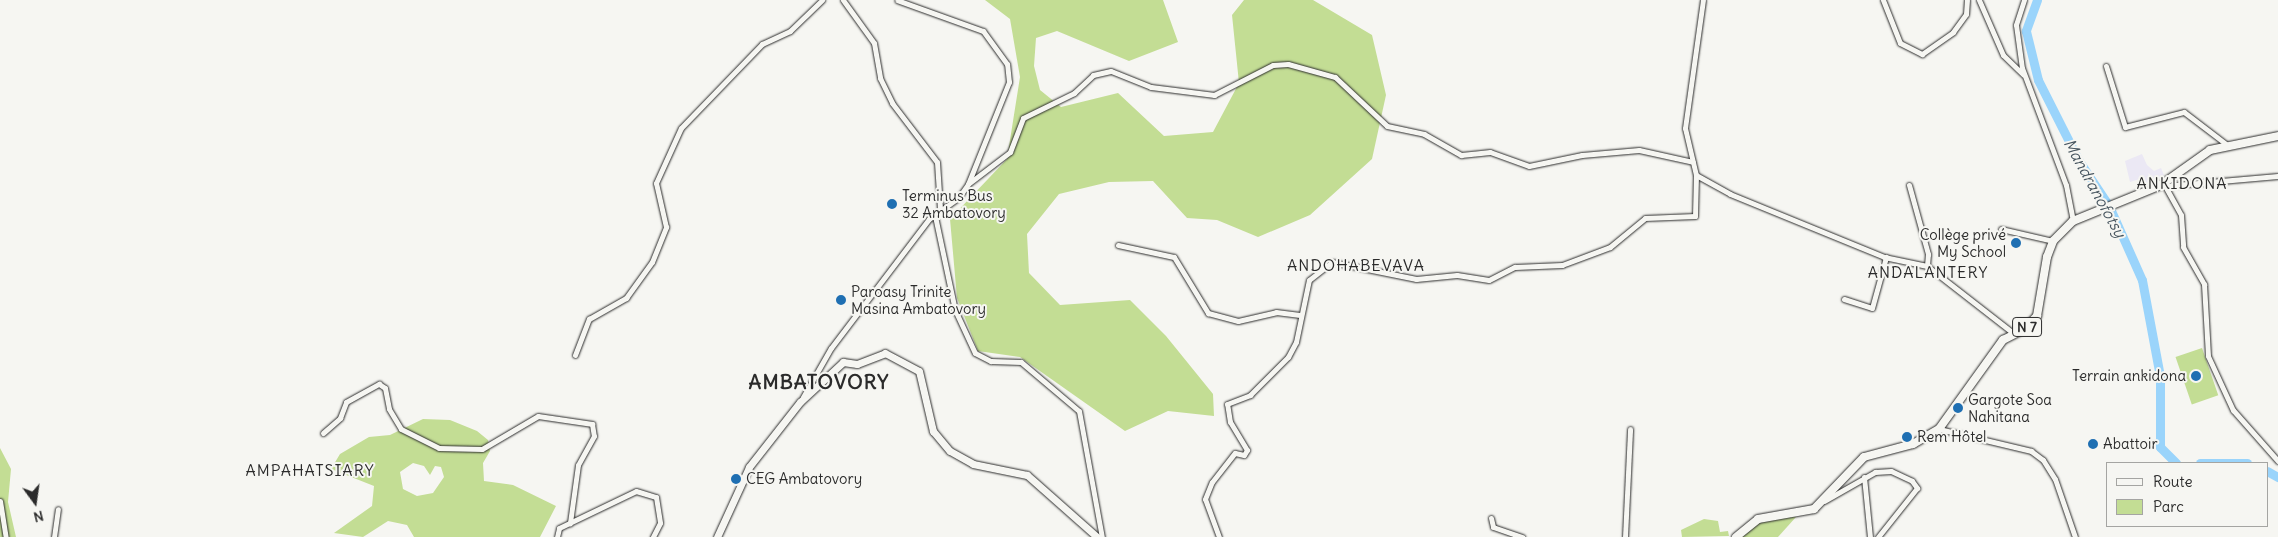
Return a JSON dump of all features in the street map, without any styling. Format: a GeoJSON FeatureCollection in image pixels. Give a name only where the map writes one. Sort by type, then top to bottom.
{"type":"FeatureCollection","features":[{"type":"Feature","properties":{"kind":"main road"},"geometry":{"type":"LineString","coordinates":[[2053,241],[2073,221],[2128,198],[2163,186],[2210,150],[2226,144],[2278,136]]}},
{"type":"Feature","properties":{"kind":"main road","name":"N 7"},"geometry":{"type":"LineString","coordinates":[[1736,537],[1758,519],[1794,515],[1824,501],[1864,457],[1913,444],[1939,429],[2013,333],[2023,330],[2037,316],[2053,241]]}},
{"type":"Feature","properties":{"kind":"street"},"geometry":{"type":"LineString","coordinates":[[575,355],[589,320],[626,298],[652,262],[666,219],[656,183],[681,128],[762,44],[790,31],[822,0]]}},
{"type":"Feature","properties":{"kind":"street"},"geometry":{"type":"LineString","coordinates":[[843,0],[874,43],[880,78],[892,103],[937,162],[940,209]]}},
{"type":"Feature","properties":{"kind":"street"},"geometry":{"type":"LineString","coordinates":[[717,537],[749,468],[800,402],[831,348],[940,209],[959,197],[968,184],[1009,82],[1010,70],[994,43],[971,23],[897,0]]}},
{"type":"Feature","properties":{"kind":"street"},"geometry":{"type":"LineString","coordinates":[[1218,537],[1206,499],[1212,482],[1235,453],[1244,455],[1247,450],[1230,422],[1227,404],[1250,395],[1288,357],[1309,280],[1332,262],[1416,279],[1457,275],[1489,280],[1515,267],[1562,265],[1585,257],[1621,240],[1645,218],[1694,216],[1696,175],[1685,128],[1687,94],[1703,0]]}},
{"type":"Feature","properties":{"kind":"street"},"geometry":{"type":"LineString","coordinates":[[1882,0],[1900,43],[1922,54],[1953,32],[1966,14],[1967,0]]}},
{"type":"Feature","properties":{"kind":"street"},"geometry":{"type":"LineString","coordinates":[[1979,0],[2002,55],[2023,74]]}},
{"type":"Feature","properties":{"kind":"street"},"geometry":{"type":"LineString","coordinates":[[2024,0],[2016,25],[2023,74],[2066,185],[2073,221]]}},
{"type":"Feature","properties":{"kind":"street"},"geometry":{"type":"LineString","coordinates":[[968,184],[1010,152],[1023,118],[1074,92],[1093,75],[1111,71],[1152,87],[1214,95],[1273,65],[1288,64],[1335,77],[1387,126],[1424,134],[1461,155],[1490,152],[1529,166],[1582,154],[1639,150],[1693,162]]}},
{"type":"Feature","properties":{"kind":"street"},"geometry":{"type":"LineString","coordinates":[[2106,66],[2126,127],[2184,112],[2226,144]]}},
{"type":"Feature","properties":{"kind":"street"},"geometry":{"type":"LineString","coordinates":[[1696,175],[1730,194],[1886,257],[1927,266],[2013,333]]}},
{"type":"Feature","properties":{"kind":"street"},"geometry":{"type":"LineString","coordinates":[[2278,176],[2163,186],[2181,215],[2183,247],[2204,284],[2208,356],[2233,410],[2278,461]]}},
{"type":"Feature","properties":{"kind":"street"},"geometry":{"type":"LineString","coordinates":[[1909,185],[1928,254],[1927,266]]}},
{"type":"Feature","properties":{"kind":"street"},"geometry":{"type":"LineString","coordinates":[[935,216],[955,310],[975,352],[991,361],[1021,362],[1079,410],[1102,537]]}},
{"type":"Feature","properties":{"kind":"street"},"geometry":{"type":"LineString","coordinates":[[2001,229],[2053,241]]}},
{"type":"Feature","properties":{"kind":"street"},"geometry":{"type":"LineString","coordinates":[[1118,245],[1174,257],[1208,313],[1238,321],[1276,312],[1300,315]]}},
{"type":"Feature","properties":{"kind":"street"},"geometry":{"type":"LineString","coordinates":[[1844,300],[1872,308],[1886,257]]}},
{"type":"Feature","properties":{"kind":"street"},"geometry":{"type":"LineString","coordinates":[[800,402],[843,362],[857,364],[885,353],[904,361],[919,371],[933,431],[950,451],[973,464],[1027,475],[1097,537]]}},
{"type":"Feature","properties":{"kind":"street"},"geometry":{"type":"LineString","coordinates":[[324,433],[340,418],[346,402],[379,384],[385,388],[389,409],[401,429],[439,448],[482,449],[538,416],[592,424],[594,436],[578,465],[570,523]]}},
{"type":"Feature","properties":{"kind":"street"},"geometry":{"type":"LineString","coordinates":[[1625,537],[1630,429]]}},
{"type":"Feature","properties":{"kind":"street"},"geometry":{"type":"LineString","coordinates":[[1939,429],[2031,451],[2043,460],[2055,480],[2075,537]]}},
{"type":"Feature","properties":{"kind":"street"},"geometry":{"type":"LineString","coordinates":[[1824,501],[1864,477],[1891,472],[1916,484],[1878,537]]}},
{"type":"Feature","properties":{"kind":"street"},"geometry":{"type":"LineString","coordinates":[[1864,477],[1870,537]]}},
{"type":"Feature","properties":{"kind":"street"},"geometry":{"type":"LineString","coordinates":[[557,537],[559,528],[636,491],[651,492],[656,497],[660,523],[653,537]]}},
{"type":"Feature","properties":{"kind":"street"},"geometry":{"type":"LineString","coordinates":[[0,501],[6,537]]}},
{"type":"Feature","properties":{"kind":"street"},"geometry":{"type":"LineString","coordinates":[[54,537],[58,509]]}},
{"type":"Feature","properties":{"kind":"street"},"geometry":{"type":"LineString","coordinates":[[1491,518],[1493,527],[1522,537]]}},
{"type":"Feature","properties":{"kind":"shaded area"},"geometry":{"type":"Polygon","coordinates":[[[2142,154],[2147,165],[2154,171],[2161,168],[2165,178],[2147,186],[2143,178],[2130,182],[2125,161],[2142,154]]]}},
{"type":"Feature","properties":{"kind":"green space"},"geometry":{"type":"Polygon","coordinates":[[[985,0],[1163,0],[1178,42],[1129,61],[1057,31],[1036,38],[1034,66],[1040,90],[1061,107],[1118,93],[1164,136],[1213,132],[1239,83],[1232,15],[1244,0],[1313,0],[1372,35],[1386,95],[1372,159],[1310,215],[1258,237],[1217,220],[1187,218],[1153,181],[1109,182],[1059,194],[1027,234],[1029,273],[1060,305],[1130,300],[1166,336],[1213,394],[1214,416],[1168,411],[1125,431],[1020,357],[978,351],[957,298],[950,219],[1007,159],[1020,77],[1010,19],[985,0]]]}},
{"type":"Feature","properties":{"kind":"green space","name":"Terrain ankidona"},"geometry":{"type":"Polygon","coordinates":[[[2202,348],[2218,395],[2192,404],[2176,357],[2202,348]]]}},
{"type":"Feature","properties":{"kind":"green space"},"geometry":{"type":"Polygon","coordinates":[[[423,419],[450,420],[477,431],[488,440],[490,451],[483,463],[484,481],[513,485],[556,506],[540,537],[414,537],[407,525],[388,521],[363,537],[334,533],[372,506],[374,486],[331,469],[340,454],[369,437],[390,435],[423,419]],[[413,463],[400,472],[403,489],[417,496],[433,493],[444,477],[441,467],[435,466],[430,475],[424,466],[413,463]]]}},
{"type":"Feature","properties":{"kind":"green space"},"geometry":{"type":"Polygon","coordinates":[[[0,448],[11,469],[8,502],[16,537],[0,537],[0,448]]]}},
{"type":"Feature","properties":{"kind":"green space"},"geometry":{"type":"Polygon","coordinates":[[[1770,517],[1796,517],[1778,537],[1738,537],[1752,523],[1770,517]]]}},
{"type":"Feature","properties":{"kind":"green space"},"geometry":{"type":"Polygon","coordinates":[[[1704,519],[1718,521],[1720,532],[1728,531],[1729,536],[1682,537],[1681,530],[1704,519]]]}},
{"type":"Feature","properties":{"kind":"waterway","name":"Mandranofotsy"},"geometry":{"type":"LineString","coordinates":[[2037,0],[2026,31],[2038,80],[2079,161],[2109,206],[2142,280],[2160,376],[2160,447],[2175,462]]}},
{"type":"Feature","properties":{"kind":"waterway","name":"Mandranofotsy"},"geometry":{"type":"LineString","coordinates":[[2268,472],[2278,477]]}},
{"type":"Feature","properties":{"kind":"place","name":"Terminus Bus 32 Ambatovory"},"geometry":{"type":"Point","coordinates":[892,204]}},
{"type":"Feature","properties":{"kind":"place","name":"Collège privé My School"},"geometry":{"type":"Point","coordinates":[2016,243]}},
{"type":"Feature","properties":{"kind":"place","name":"Paroasy Trinite Masina Ambatovory"},"geometry":{"type":"Point","coordinates":[841,300]}},
{"type":"Feature","properties":{"kind":"place","name":"Terrain ankidona"},"geometry":{"type":"Point","coordinates":[2196,376]}},
{"type":"Feature","properties":{"kind":"place","name":"Gargote Soa Nahitana"},"geometry":{"type":"Point","coordinates":[1958,408]}},
{"type":"Feature","properties":{"kind":"place","name":"Rem Hôtel"},"geometry":{"type":"Point","coordinates":[1907,437]}},
{"type":"Feature","properties":{"kind":"place","name":"Abattoir"},"geometry":{"type":"Point","coordinates":[2093,444]}},
{"type":"Feature","properties":{"kind":"place","name":"CEG Ambatovory"},"geometry":{"type":"Point","coordinates":[736,479]}},
{"type":"Feature","properties":{"kind":"district","name":"ANKIDONA"},"geometry":{"type":"Point","coordinates":[2182,183]}},
{"type":"Feature","properties":{"kind":"district","name":"ANDOHABEVAVA"},"geometry":{"type":"Point","coordinates":[1356,265]}},
{"type":"Feature","properties":{"kind":"district","name":"ANDALANTERY"},"geometry":{"type":"Point","coordinates":[1928,272]}},
{"type":"Feature","properties":{"kind":"district","name":"AMBATOVORY"},"geometry":{"type":"Point","coordinates":[819,381]}},
{"type":"Feature","properties":{"kind":"district","name":"AMPAHATSIARY"},"geometry":{"type":"Point","coordinates":[310,470]}}]}
